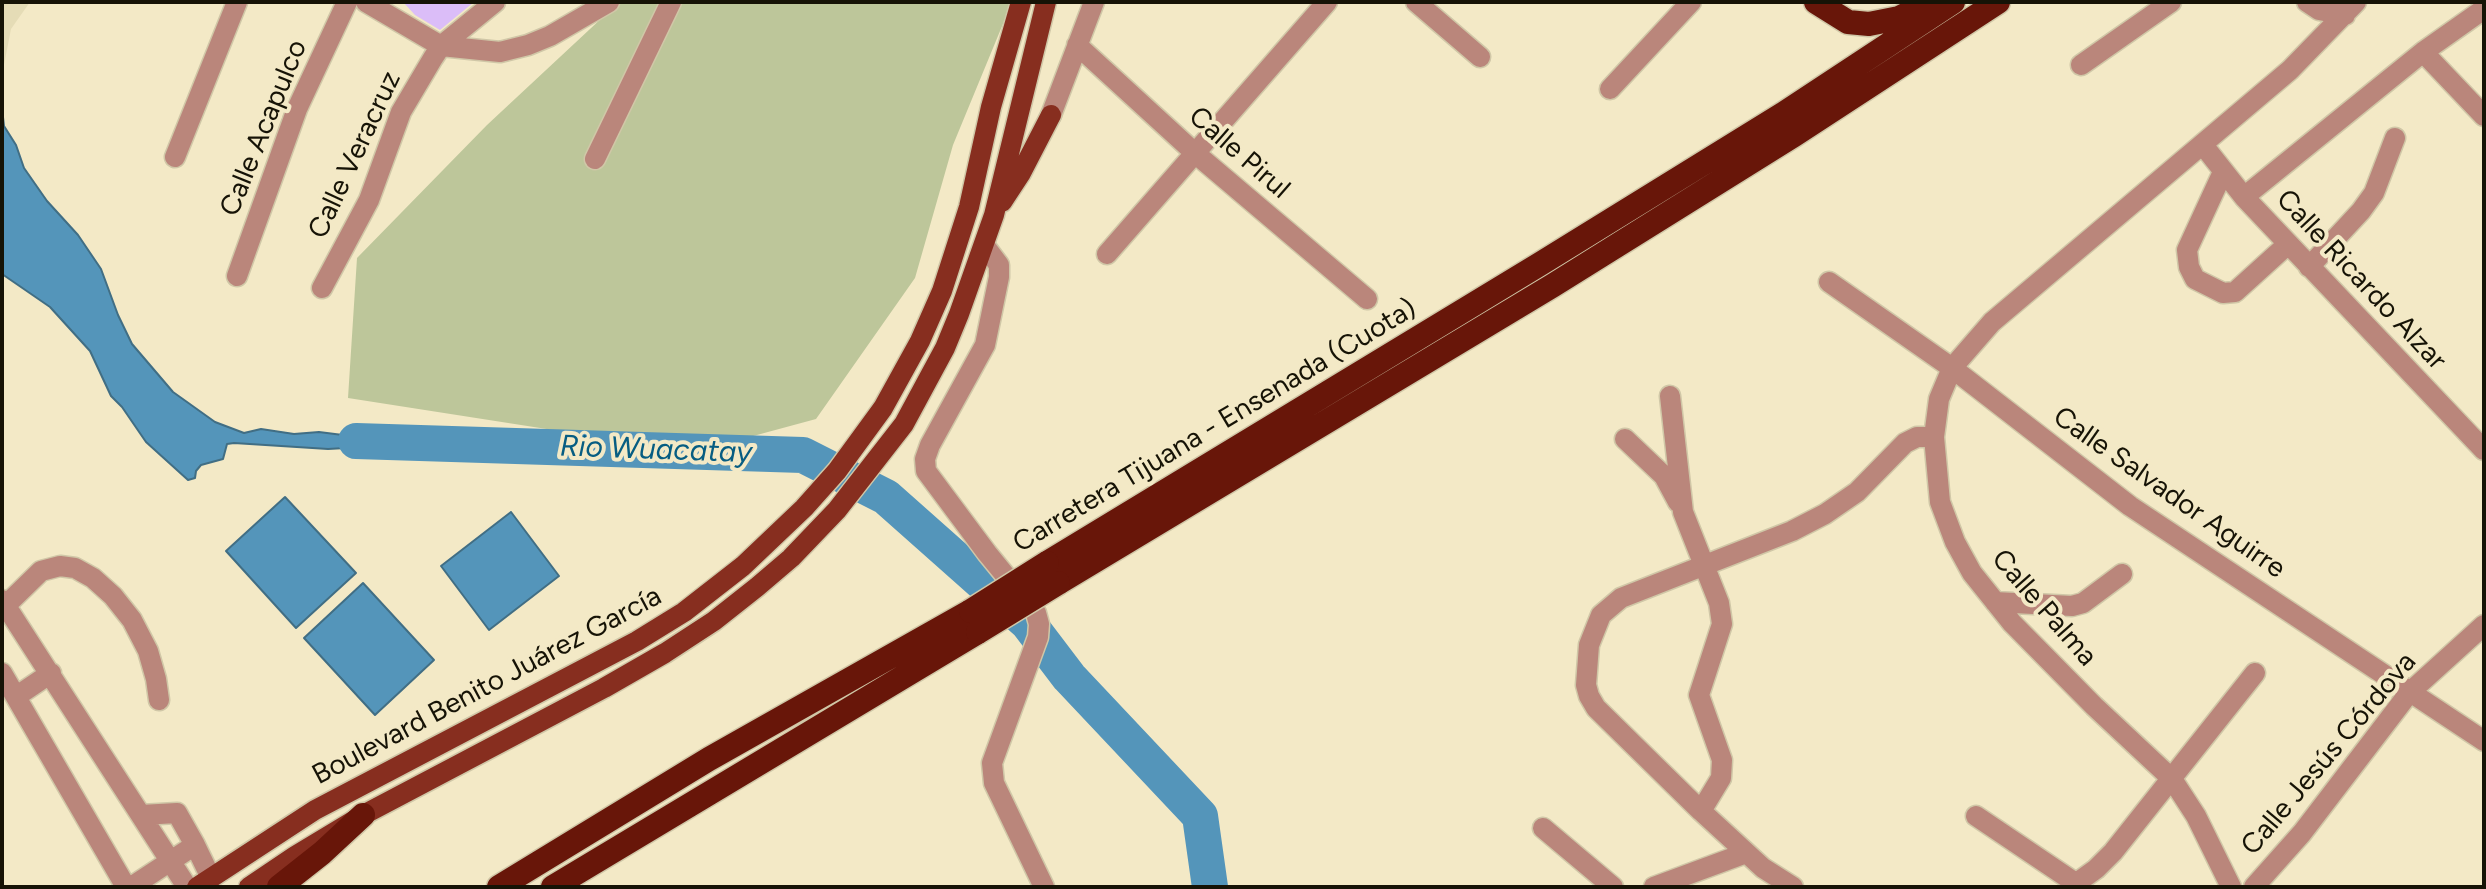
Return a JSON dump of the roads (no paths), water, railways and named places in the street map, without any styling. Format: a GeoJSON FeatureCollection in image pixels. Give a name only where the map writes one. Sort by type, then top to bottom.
{"type":"FeatureCollection","features":[{"type":"Feature","properties":{"kind":"highway"},"geometry":{"type":"LineString","coordinates":[[1816,2],[1848,22],[1869,24],[1899,18],[1932,2]]}},
{"type":"Feature","properties":{"kind":"highway","name":"Carretera Tijuana - Ensenada (Cuota)"},"geometry":{"type":"LineString","coordinates":[[553,887],[1783,114],[1953,2]]}},
{"type":"Feature","properties":{"kind":"highway","name":"Carretera Tijuana - Ensenada (Cuota)"},"geometry":{"type":"LineString","coordinates":[[1052,573],[1566,278],[1998,2]]}},
{"type":"Feature","properties":{"kind":"highway","name":"Carretera Tijuana - Ensenada (Cuota)"},"geometry":{"type":"LineString","coordinates":[[499,887],[709,759],[975,621]]}},
{"type":"Feature","properties":{"kind":"highway"},"geometry":{"type":"LineString","coordinates":[[279,887],[363,815]]}},
{"type":"Feature","properties":{"kind":"main road","name":"Boulevard Benito Juárez García"},"geometry":{"type":"LineString","coordinates":[[249,887],[363,815],[665,653],[714,621],[757,587],[791,558],[837,510],[893,441],[959,314],[994,215],[1046,2]]}},
{"type":"Feature","properties":{"kind":"main road","name":"Boulevard Benito Juárez García"},"geometry":{"type":"LineString","coordinates":[[204,882],[315,810],[637,641],[684,612],[773,540],[821,489],[873,424],[931,316],[969,207],[1018,3]]}},
{"type":"Feature","properties":{"kind":"main road"},"geometry":{"type":"LineString","coordinates":[[994,215],[1021,173],[1051,115]]}},
{"type":"Feature","properties":{"kind":"street"},"geometry":{"type":"LineString","coordinates":[[175,157],[237,2]]}},
{"type":"Feature","properties":{"kind":"street","name":"Calle Acapulco"},"geometry":{"type":"LineString","coordinates":[[237,276],[297,109],[347,2]]}},
{"type":"Feature","properties":{"kind":"street"},"geometry":{"type":"LineString","coordinates":[[366,2],[441,46],[500,52],[550,36],[609,2]]}},
{"type":"Feature","properties":{"kind":"street","name":"Calle Veracruz"},"geometry":{"type":"LineString","coordinates":[[322,288],[369,200],[401,112],[441,46],[495,2]]}},
{"type":"Feature","properties":{"kind":"street"},"geometry":{"type":"LineString","coordinates":[[595,159],[671,2]]}},
{"type":"Feature","properties":{"kind":"street"},"geometry":{"type":"LineString","coordinates":[[1051,115],[1094,2]]}},
{"type":"Feature","properties":{"kind":"street"},"geometry":{"type":"LineString","coordinates":[[1107,254],[1327,2]]}},
{"type":"Feature","properties":{"kind":"street"},"geometry":{"type":"LineString","coordinates":[[1416,2],[1480,57]]}},
{"type":"Feature","properties":{"kind":"street"},"geometry":{"type":"LineString","coordinates":[[1610,89],[1691,2]]}},
{"type":"Feature","properties":{"kind":"street"},"geometry":{"type":"LineString","coordinates":[[2081,65],[2171,2]]}},
{"type":"Feature","properties":{"kind":"street"},"geometry":{"type":"LineString","coordinates":[[2307,2],[2319,10],[2350,9]]}},
{"type":"Feature","properties":{"kind":"street","name":"Calle Palma"},"geometry":{"type":"LineString","coordinates":[[2231,887],[2196,816],[2172,779],[2012,623],[1972,573],[1940,502],[1934,437],[1939,399],[1952,368],[1992,322],[2290,70],[2350,9]]}},
{"type":"Feature","properties":{"kind":"street"},"geometry":{"type":"LineString","coordinates":[[2244,197],[2423,52],[2484,9]]}},
{"type":"Feature","properties":{"kind":"street","name":"Calle Pirul"},"geometry":{"type":"LineString","coordinates":[[1077,45],[1196,154],[1367,299]]}},
{"type":"Feature","properties":{"kind":"street"},"geometry":{"type":"LineString","coordinates":[[2423,52],[2484,116]]}},
{"type":"Feature","properties":{"kind":"street"},"geometry":{"type":"LineString","coordinates":[[2309,267],[2374,193],[2395,138]]}},
{"type":"Feature","properties":{"kind":"street","name":"Calle Ricardo Alzar"},"geometry":{"type":"LineString","coordinates":[[2203,145],[2244,197],[2484,450]]}},
{"type":"Feature","properties":{"kind":"street"},"geometry":{"type":"LineString","coordinates":[[2223,172],[2187,250],[2189,267],[2195,279],[2223,293],[2235,292],[2288,244]]}},
{"type":"Feature","properties":{"kind":"street"},"geometry":{"type":"LineString","coordinates":[[984,245],[999,265],[985,345],[930,445],[925,459],[926,471],[1036,613],[1038,637],[992,763],[994,783],[1044,887]]}},
{"type":"Feature","properties":{"kind":"street","name":"Calle Salvador Aguirre"},"geometry":{"type":"LineString","coordinates":[[1829,282],[1952,368],[2105,488],[2484,741]]}},
{"type":"Feature","properties":{"kind":"street"},"geometry":{"type":"LineString","coordinates":[[1670,396],[1683,512]]}},
{"type":"Feature","properties":{"kind":"street"},"geometry":{"type":"LineString","coordinates":[[1793,887],[1746,853],[1596,708],[1586,685],[1589,645],[1601,615],[1609,605],[1792,531],[1825,514],[1857,492],[1905,443],[1917,437],[1934,437]]}},
{"type":"Feature","properties":{"kind":"street"},"geometry":{"type":"LineString","coordinates":[[1625,439],[1664,476],[1683,512],[1719,603],[1722,624],[1699,695],[1722,760],[1721,778],[1701,811]]}},
{"type":"Feature","properties":{"kind":"street"},"geometry":{"type":"LineString","coordinates":[[159,700],[148,651],[132,620],[113,596],[93,578],[75,568],[60,566],[41,571],[4,605],[51,673],[187,887]]}},
{"type":"Feature","properties":{"kind":"street"},"geometry":{"type":"LineString","coordinates":[[1995,602],[2072,606],[2083,603],[2122,574]]}},
{"type":"Feature","properties":{"kind":"street","name":"Calle Jesús Córdova"},"geometry":{"type":"LineString","coordinates":[[2254,887],[2302,833],[2409,693],[2484,625]]}},
{"type":"Feature","properties":{"kind":"street"},"geometry":{"type":"LineString","coordinates":[[2,673],[129,887],[195,845]]}},
{"type":"Feature","properties":{"kind":"street"},"geometry":{"type":"LineString","coordinates":[[17,696],[51,673]]}},
{"type":"Feature","properties":{"kind":"street"},"geometry":{"type":"LineString","coordinates":[[1976,816],[2074,885],[2113,852],[2255,673]]}},
{"type":"Feature","properties":{"kind":"street"},"geometry":{"type":"LineString","coordinates":[[141,815],[177,813],[195,845],[204,882]]}},
{"type":"Feature","properties":{"kind":"street"},"geometry":{"type":"LineString","coordinates":[[1543,828],[1613,887]]}},
{"type":"Feature","properties":{"kind":"street"},"geometry":{"type":"LineString","coordinates":[[1654,887],[1746,853]]}},
{"type":"Feature","properties":{"kind":"water"},"geometry":{"type":"Polygon","coordinates":[[[2,108],[4,126],[16,145],[24,168],[101,269],[132,344],[173,392],[215,422],[244,433],[261,429],[294,434],[319,432],[406,443],[328,449],[227,444],[223,459],[201,465],[195,478],[188,480],[146,442],[111,396],[90,351],[50,307],[2,274],[2,108]]]}},
{"type":"Feature","properties":{"kind":"water"},"geometry":{"type":"Polygon","coordinates":[[[285,497],[356,573],[296,628],[226,551],[285,497]]]}},
{"type":"Feature","properties":{"kind":"water"},"geometry":{"type":"Polygon","coordinates":[[[511,512],[559,576],[489,630],[441,566],[511,512]]]}},
{"type":"Feature","properties":{"kind":"water"},"geometry":{"type":"Polygon","coordinates":[[[363,583],[434,660],[375,715],[304,638],[363,583]]]}},
{"type":"Feature","properties":{"kind":"waterway","name":"Rio Wuacatay"},"geometry":{"type":"LineString","coordinates":[[356,441],[803,455],[886,497],[1028,623],[1069,677],[1200,816],[1210,887]]}}]}
